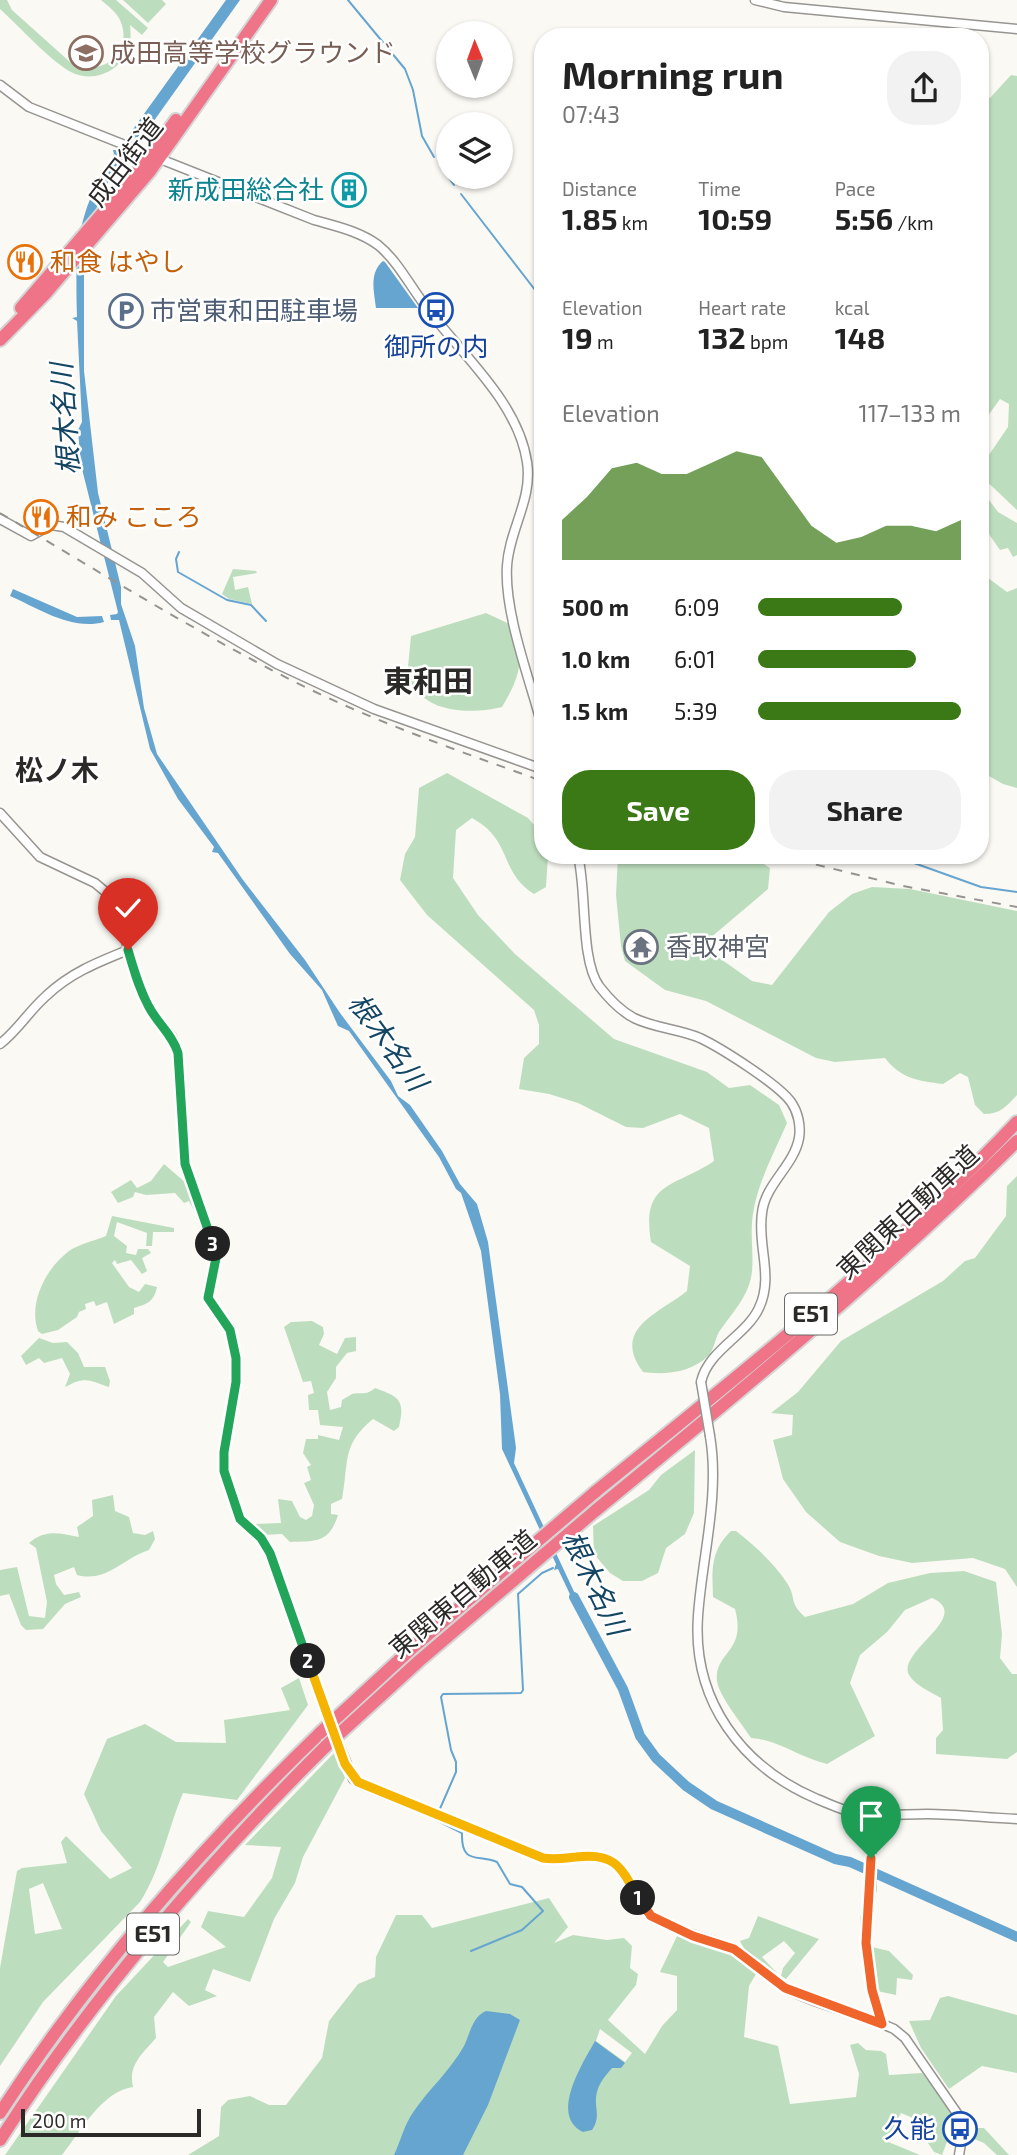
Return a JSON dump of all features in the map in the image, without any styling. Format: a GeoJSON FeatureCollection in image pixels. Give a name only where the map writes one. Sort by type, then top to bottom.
{"type":"FeatureCollection","features":[{"type":"Feature","properties":{"kind":"highway","name":"成田街道"},"geometry":{"type":"LineString","coordinates":[[148,161],[262,0]]}},
{"type":"Feature","properties":{"kind":"highway","name":"成田街道"},"geometry":{"type":"LineString","coordinates":[[0,340],[148,161],[271,0]]}},
{"type":"Feature","properties":{"kind":"highway","name":"成田街道"},"geometry":{"type":"LineString","coordinates":[[0,330],[42,291]]}},
{"type":"Feature","properties":{"kind":"highway","name":"東関東自動車道"},"geometry":{"type":"LineString","coordinates":[[0,2112],[58,2030],[169,1891],[320,1733],[420,1641],[823,1303],[959,1180],[1017,1122]]}},
{"type":"Feature","properties":{"kind":"highway","name":"東関東自動車道"},"geometry":{"type":"LineString","coordinates":[[0,2140],[70,2038],[174,1908],[223,1852],[326,1746],[419,1661],[718,1410],[929,1227],[1017,1141]]}},
{"type":"Feature","properties":{"kind":"street"},"geometry":{"type":"LineString","coordinates":[[755,0],[787,8],[1017,29]]}},
{"type":"Feature","properties":{"kind":"street"},"geometry":{"type":"LineString","coordinates":[[0,85],[29,107],[104,138],[148,161],[351,231],[377,244],[389,255],[428,310],[499,398],[513,423],[527,461],[528,485],[509,546],[506,578],[534,696]]}},
{"type":"Feature","properties":{"kind":"street"},"geometry":{"type":"LineString","coordinates":[[0,519],[31,536],[58,525],[126,563],[153,582],[181,608],[277,664],[374,709],[534,766]]}},
{"type":"Feature","properties":{"kind":"street"},"geometry":{"type":"LineString","coordinates":[[0,813],[40,857],[95,883],[110,894],[117,908],[139,987],[150,1009],[172,1037],[178,1053],[185,1164],[216,1258],[208,1298],[230,1330],[236,1358],[236,1382],[223,1462],[240,1519],[261,1538],[270,1553],[348,1771],[364,1786],[543,1858],[558,1860],[592,1855],[607,1858],[624,1872],[641,1905],[651,1916],[693,1936],[734,1949],[785,1988],[882,2024],[905,2038],[961,2119],[963,2132],[959,2155]]}},
{"type":"Feature","properties":{"kind":"street"},"geometry":{"type":"LineString","coordinates":[[579,864],[589,964],[597,982],[616,1007],[635,1018],[699,1038],[720,1049],[779,1090],[791,1102],[797,1116],[799,1139],[767,1193],[761,1213],[766,1269],[763,1298],[758,1311],[745,1327],[704,1369],[701,1381],[710,1436],[711,1514],[698,1617],[698,1651],[710,1696],[720,1718],[744,1751],[777,1779],[795,1790],[841,1809],[872,1815],[939,1814],[1017,1819]]}},
{"type":"Feature","properties":{"kind":"street"},"geometry":{"type":"LineString","coordinates":[[0,1044],[16,1030],[44,997],[65,979],[128,950]]}},
{"type":"Feature","properties":{"kind":"street"},"geometry":{"type":"LineString","coordinates":[[872,1815],[871,1884],[866,1943],[872,1990],[882,2024]]}},
{"type":"Feature","properties":{"kind":"green space"},"geometry":{"type":"Polygon","coordinates":[[[0,0],[7,0],[12,10],[70,62],[81,67],[103,65],[118,53],[123,43],[120,20],[101,0],[116,0],[148,28],[142,35],[130,25],[128,49],[119,64],[104,73],[83,76],[73,73],[46,53],[0,9],[0,0]]]}},
{"type":"Feature","properties":{"kind":"green space"},"geometry":{"type":"Polygon","coordinates":[[[123,0],[162,0],[166,4],[148,23],[123,0]]]}},
{"type":"Feature","properties":{"kind":"green space"},"geometry":{"type":"Polygon","coordinates":[[[1011,75],[1017,76],[1017,510],[989,484],[989,455],[1008,427],[1009,404],[1000,399],[989,414],[990,98],[1011,75]]]}},
{"type":"Feature","properties":{"kind":"green space"},"geometry":{"type":"Polygon","coordinates":[[[989,500],[998,512],[1017,523],[1017,555],[1013,557],[1008,548],[1000,550],[989,534],[989,500]]]}},
{"type":"Feature","properties":{"kind":"green space"},"geometry":{"type":"Polygon","coordinates":[[[233,569],[256,571],[257,573],[233,577],[235,590],[248,587],[252,604],[229,599],[222,594],[233,569]]]}},
{"type":"Feature","properties":{"kind":"green space"},"geometry":{"type":"Polygon","coordinates":[[[989,579],[1007,592],[1017,588],[1017,788],[989,776],[989,579]]]}},
{"type":"Feature","properties":{"kind":"green space"},"geometry":{"type":"Polygon","coordinates":[[[486,613],[520,629],[521,652],[518,670],[513,687],[502,707],[460,710],[438,706],[429,701],[407,677],[411,636],[486,613]]]}},
{"type":"Feature","properties":{"kind":"green space"},"geometry":{"type":"Polygon","coordinates":[[[447,773],[528,818],[534,825],[534,864],[547,864],[546,887],[534,894],[515,876],[494,836],[485,827],[472,818],[456,830],[453,878],[478,915],[515,954],[614,1039],[707,1072],[729,1088],[750,1085],[779,1105],[787,1123],[764,1175],[754,1208],[751,1280],[740,1303],[719,1332],[710,1354],[694,1366],[668,1373],[643,1372],[632,1344],[642,1324],[687,1291],[690,1266],[651,1242],[651,1207],[664,1189],[714,1161],[709,1128],[680,1114],[643,1128],[626,1127],[578,1103],[519,1089],[524,1058],[539,1044],[539,1025],[534,1010],[427,915],[400,880],[405,854],[415,837],[419,788],[447,773]]]}},
{"type":"Feature","properties":{"kind":"green space"},"geometry":{"type":"Polygon","coordinates":[[[618,864],[764,864],[770,868],[768,889],[709,939],[708,950],[752,981],[772,985],[829,912],[852,894],[872,887],[910,889],[1017,911],[1017,1095],[1002,1109],[984,1114],[975,1105],[968,1077],[960,1073],[943,1084],[903,1074],[885,1058],[835,1062],[816,1058],[706,1001],[665,990],[625,961],[616,895],[618,864]]]}},
{"type":"Feature","properties":{"kind":"green space"},"geometry":{"type":"Polygon","coordinates":[[[164,1164],[186,1183],[200,1217],[198,1218],[189,1201],[184,1203],[175,1193],[146,1195],[135,1192],[133,1197],[118,1203],[111,1192],[131,1180],[137,1188],[151,1181],[164,1164]]]}},
{"type":"Feature","properties":{"kind":"green space"},"geometry":{"type":"Polygon","coordinates":[[[1017,1176],[1017,1587],[1005,1569],[973,1558],[912,1563],[879,1556],[840,1542],[806,1512],[783,1479],[773,1440],[792,1435],[793,1415],[771,1413],[798,1392],[841,1341],[943,1281],[965,1261],[975,1258],[1006,1216],[1007,1186],[1017,1176]]]}},
{"type":"Feature","properties":{"kind":"green space"},"geometry":{"type":"Polygon","coordinates":[[[112,1216],[174,1228],[174,1232],[153,1232],[152,1246],[146,1246],[147,1233],[117,1222],[114,1236],[127,1246],[126,1253],[136,1255],[138,1249],[148,1249],[151,1253],[142,1258],[147,1271],[142,1274],[131,1260],[117,1264],[115,1260],[112,1263],[129,1287],[139,1292],[145,1284],[157,1287],[154,1296],[146,1304],[134,1308],[134,1314],[114,1324],[107,1302],[96,1306],[94,1301],[85,1304],[86,1309],[79,1312],[77,1317],[58,1330],[42,1334],[38,1331],[35,1309],[46,1276],[69,1251],[106,1236],[112,1216]]]}},
{"type":"Feature","properties":{"kind":"green space"},"geometry":{"type":"Polygon","coordinates":[[[312,1321],[323,1327],[324,1334],[319,1345],[337,1354],[345,1338],[356,1337],[356,1351],[347,1353],[336,1367],[336,1378],[327,1392],[330,1410],[341,1407],[342,1400],[352,1394],[366,1393],[375,1388],[399,1401],[401,1418],[399,1427],[394,1431],[373,1419],[356,1437],[348,1455],[342,1499],[331,1504],[331,1514],[338,1515],[326,1536],[315,1540],[290,1542],[282,1534],[262,1535],[253,1524],[281,1523],[278,1499],[292,1501],[300,1517],[306,1520],[312,1516],[314,1505],[304,1483],[311,1480],[307,1467],[311,1465],[303,1453],[306,1439],[318,1439],[318,1435],[339,1440],[343,1427],[320,1425],[318,1410],[309,1410],[308,1395],[314,1393],[311,1381],[303,1382],[284,1327],[291,1322],[312,1321]]]}},
{"type":"Feature","properties":{"kind":"green space"},"geometry":{"type":"Polygon","coordinates":[[[39,1338],[53,1343],[67,1342],[78,1353],[84,1367],[105,1367],[110,1381],[109,1387],[87,1380],[65,1387],[70,1374],[62,1358],[44,1363],[39,1358],[26,1365],[21,1356],[39,1338]]]}},
{"type":"Feature","properties":{"kind":"green space"},"geometry":{"type":"Polygon","coordinates":[[[695,1450],[694,1513],[685,1534],[666,1548],[658,1573],[642,1581],[623,1581],[610,1573],[594,1554],[593,1526],[649,1490],[661,1475],[695,1450]]]}},
{"type":"Feature","properties":{"kind":"green space"},"geometry":{"type":"Polygon","coordinates":[[[113,1495],[115,1511],[129,1517],[133,1533],[145,1535],[153,1531],[155,1539],[149,1550],[97,1576],[77,1575],[74,1567],[54,1575],[56,1584],[64,1595],[79,1592],[81,1597],[65,1604],[43,1629],[26,1630],[21,1625],[9,1594],[0,1596],[0,1570],[17,1567],[29,1616],[45,1618],[47,1602],[36,1548],[29,1543],[47,1534],[59,1533],[79,1537],[77,1527],[93,1516],[92,1500],[113,1495]]]}},
{"type":"Feature","properties":{"kind":"green space"},"geometry":{"type":"Polygon","coordinates":[[[731,1531],[743,1536],[776,1568],[790,1588],[794,1604],[805,1617],[853,1604],[888,1583],[930,1573],[964,1571],[996,1582],[1002,1634],[1000,1658],[1012,1674],[1017,1674],[1017,1752],[1007,1759],[936,1754],[936,1738],[943,1730],[941,1698],[916,1682],[909,1675],[908,1666],[940,1624],[944,1614],[943,1606],[932,1598],[905,1610],[887,1632],[860,1655],[850,1683],[875,1736],[827,1764],[771,1742],[751,1738],[726,1702],[717,1681],[720,1663],[737,1635],[735,1609],[713,1597],[716,1554],[731,1531]]]}},
{"type":"Feature","properties":{"kind":"green space"},"geometry":{"type":"Polygon","coordinates":[[[299,1678],[308,1705],[237,1800],[183,1793],[159,1863],[140,1902],[43,2002],[0,2066],[0,1968],[17,1871],[22,1868],[67,1863],[61,1842],[66,1836],[110,1879],[132,1868],[101,1831],[84,1794],[107,1739],[145,1724],[176,1742],[226,1743],[224,1720],[290,1710],[281,1688],[299,1678]],[[43,1883],[29,1889],[35,1934],[62,1929],[43,1883]]]}},
{"type":"Feature","properties":{"kind":"green space"},"geometry":{"type":"Polygon","coordinates":[[[335,1752],[345,1778],[303,1857],[295,1883],[274,1919],[250,1982],[213,1969],[205,1990],[217,1996],[189,2006],[173,1992],[154,2017],[156,2038],[134,2066],[133,2087],[122,2090],[101,2104],[62,2155],[5,2155],[116,1996],[188,1919],[191,1922],[163,1962],[168,1967],[226,1947],[201,1927],[208,1911],[244,1917],[272,1878],[281,1847],[245,1845],[335,1752]]]}},
{"type":"Feature","properties":{"kind":"green space"},"geometry":{"type":"Polygon","coordinates":[[[549,1898],[568,1927],[554,1943],[573,1935],[607,1940],[624,1938],[632,1946],[630,1968],[638,1974],[636,1985],[608,2020],[645,2054],[662,2026],[677,2010],[677,1976],[660,1972],[677,1936],[720,1948],[756,1974],[749,1986],[744,2037],[778,2046],[790,2104],[856,2097],[859,2074],[850,2045],[858,2043],[866,2050],[886,2054],[889,2075],[922,2073],[954,2115],[957,2122],[957,2140],[948,2139],[942,2155],[934,2152],[928,2143],[934,2127],[901,2113],[886,2141],[920,2155],[188,2155],[219,2136],[221,2107],[228,2100],[250,2096],[269,2105],[286,2105],[322,2058],[329,2021],[358,1984],[375,1977],[376,1957],[396,1915],[422,1915],[432,1928],[549,1898]],[[600,2029],[596,2041],[625,2062],[632,2053],[600,2029]]]}},
{"type":"Feature","properties":{"kind":"green space"},"geometry":{"type":"Polygon","coordinates":[[[758,1916],[819,1939],[786,1979],[781,1976],[783,1968],[795,1953],[784,1941],[762,1957],[777,1973],[775,1976],[746,1952],[740,1941],[749,1938],[758,1916]]]}},
{"type":"Feature","properties":{"kind":"green space"},"geometry":{"type":"Polygon","coordinates":[[[872,1947],[889,1951],[913,1975],[912,1980],[897,1978],[896,1995],[877,1991],[871,1961],[872,1947]]]}},
{"type":"Feature","properties":{"kind":"green space"},"geometry":{"type":"Polygon","coordinates":[[[948,1996],[1017,2015],[1017,2073],[982,2066],[949,2089],[921,2048],[909,2021],[930,2020],[940,1998],[948,1996]]]}},
{"type":"Feature","properties":{"kind":"green space"},"geometry":{"type":"Polygon","coordinates":[[[972,2128],[984,2128],[1009,2155],[997,2155],[984,2143],[967,2136],[972,2128]]]}},
{"type":"Feature","properties":{"kind":"water"},"geometry":{"type":"Polygon","coordinates":[[[226,0],[240,0],[116,174],[111,176],[96,209],[84,261],[84,371],[98,493],[121,587],[121,604],[135,646],[144,708],[157,754],[243,880],[305,960],[340,1013],[391,1081],[398,1096],[410,1105],[442,1151],[460,1184],[477,1204],[488,1242],[516,1448],[514,1463],[583,1611],[576,1607],[558,1569],[554,1570],[556,1564],[502,1449],[500,1394],[481,1251],[461,1193],[456,1189],[439,1157],[349,1031],[338,1026],[322,990],[290,954],[218,853],[212,852],[214,847],[178,799],[150,749],[119,620],[111,620],[110,615],[118,612],[81,465],[78,430],[82,422],[77,321],[72,318],[77,317],[80,232],[92,195],[114,154],[113,150],[118,150],[226,0]]]}},
{"type":"Feature","properties":{"kind":"water"},"geometry":{"type":"Polygon","coordinates":[[[383,261],[418,308],[376,308],[374,276],[383,261]]]}},
{"type":"Feature","properties":{"kind":"water"},"geometry":{"type":"Polygon","coordinates":[[[13,589],[77,617],[102,616],[104,622],[79,623],[55,617],[10,596],[13,589]]]}},
{"type":"Feature","properties":{"kind":"water"},"geometry":{"type":"Polygon","coordinates":[[[486,2011],[510,2014],[520,2020],[488,2105],[463,2155],[394,2155],[411,2116],[452,2064],[464,2046],[474,2022],[486,2011]]]}},
{"type":"Feature","properties":{"kind":"water"},"geometry":{"type":"Polygon","coordinates":[[[595,2041],[625,2063],[621,2068],[612,2068],[601,2082],[596,2097],[595,2125],[592,2130],[583,2132],[573,2124],[569,2114],[569,2102],[577,2075],[595,2041]]]}},
{"type":"Feature","properties":{"kind":"waterway"},"geometry":{"type":"LineString","coordinates":[[348,0],[405,69],[413,90],[422,136],[434,157]]}},
{"type":"Feature","properties":{"kind":"waterway"},"geometry":{"type":"LineString","coordinates":[[461,194],[534,289]]}},
{"type":"Feature","properties":{"kind":"waterway"},"geometry":{"type":"LineString","coordinates":[[179,552],[176,559],[178,572],[227,600],[251,605],[266,621]]}},
{"type":"Feature","properties":{"kind":"waterway"},"geometry":{"type":"LineString","coordinates":[[917,864],[981,887],[1017,892]]}},
{"type":"Feature","properties":{"kind":"waterway"},"geometry":{"type":"LineString","coordinates":[[439,1811],[456,1772],[441,1697],[443,1694],[521,1693],[518,1594],[542,1573],[553,1568]]}},
{"type":"Feature","properties":{"kind":"waterway","name":"根木名川"},"geometry":{"type":"LineString","coordinates":[[574,1597],[623,1689],[640,1736],[656,1758],[686,1786],[714,1805],[1017,1937]]}},
{"type":"Feature","properties":{"kind":"waterway"},"geometry":{"type":"LineString","coordinates":[[436,1820],[462,1833],[462,1843],[467,1854],[497,1862],[510,1884],[522,1887],[543,1911],[522,1930],[471,1951]]}},
{"type":"Feature","properties":{"kind":"railway"},"geometry":{"type":"LineString","coordinates":[[0,513],[183,621],[325,697],[386,723],[534,778]]}},
{"type":"Feature","properties":{"kind":"railway"},"geometry":{"type":"LineString","coordinates":[[814,864],[903,886],[1017,907]]}},
{"type":"Feature","properties":{"kind":"place","name":"成田高等学校グラウンド"},"geometry":{"type":"Point","coordinates":[86,53]}},
{"type":"Feature","properties":{"kind":"place","name":"新成田総合社"},"geometry":{"type":"Point","coordinates":[349,190]}},
{"type":"Feature","properties":{"kind":"place","name":"和食 はやし"},"geometry":{"type":"Point","coordinates":[25,262]}},
{"type":"Feature","properties":{"kind":"place","name":"御所の内"},"geometry":{"type":"Point","coordinates":[436,310]}},
{"type":"Feature","properties":{"kind":"place","name":"市営東和田駐車場"},"geometry":{"type":"Point","coordinates":[126,311]}},
{"type":"Feature","properties":{"kind":"place","name":"和み こころ"},"geometry":{"type":"Point","coordinates":[41,517]}},
{"type":"Feature","properties":{"kind":"place","name":"香取神宮"},"geometry":{"type":"Point","coordinates":[641,947]}},
{"type":"Feature","properties":{"kind":"place","name":"久能"},"geometry":{"type":"Point","coordinates":[960,2129]}},
{"type":"Feature","properties":{"kind":"district","name":"東和田"},"geometry":{"type":"Point","coordinates":[428,682]}},
{"type":"Feature","properties":{"kind":"district","name":"松ノ木"},"geometry":{"type":"Point","coordinates":[57,770]}},
{"type":"Feature","properties":{"kind":"route"},"geometry":{"type":"LineString","coordinates":[[128,950],[139,987],[150,1009],[172,1037],[178,1053],[185,1164],[216,1258],[208,1298],[232,1335],[236,1382],[224,1452],[224,1471],[240,1519],[261,1538],[270,1553],[345,1764],[353,1779],[364,1786],[543,1858],[558,1860],[592,1855],[607,1858],[624,1872],[641,1905],[651,1916],[693,1936],[734,1949],[785,1988],[882,2024],[872,1990],[866,1943],[871,1858]]}}]}
